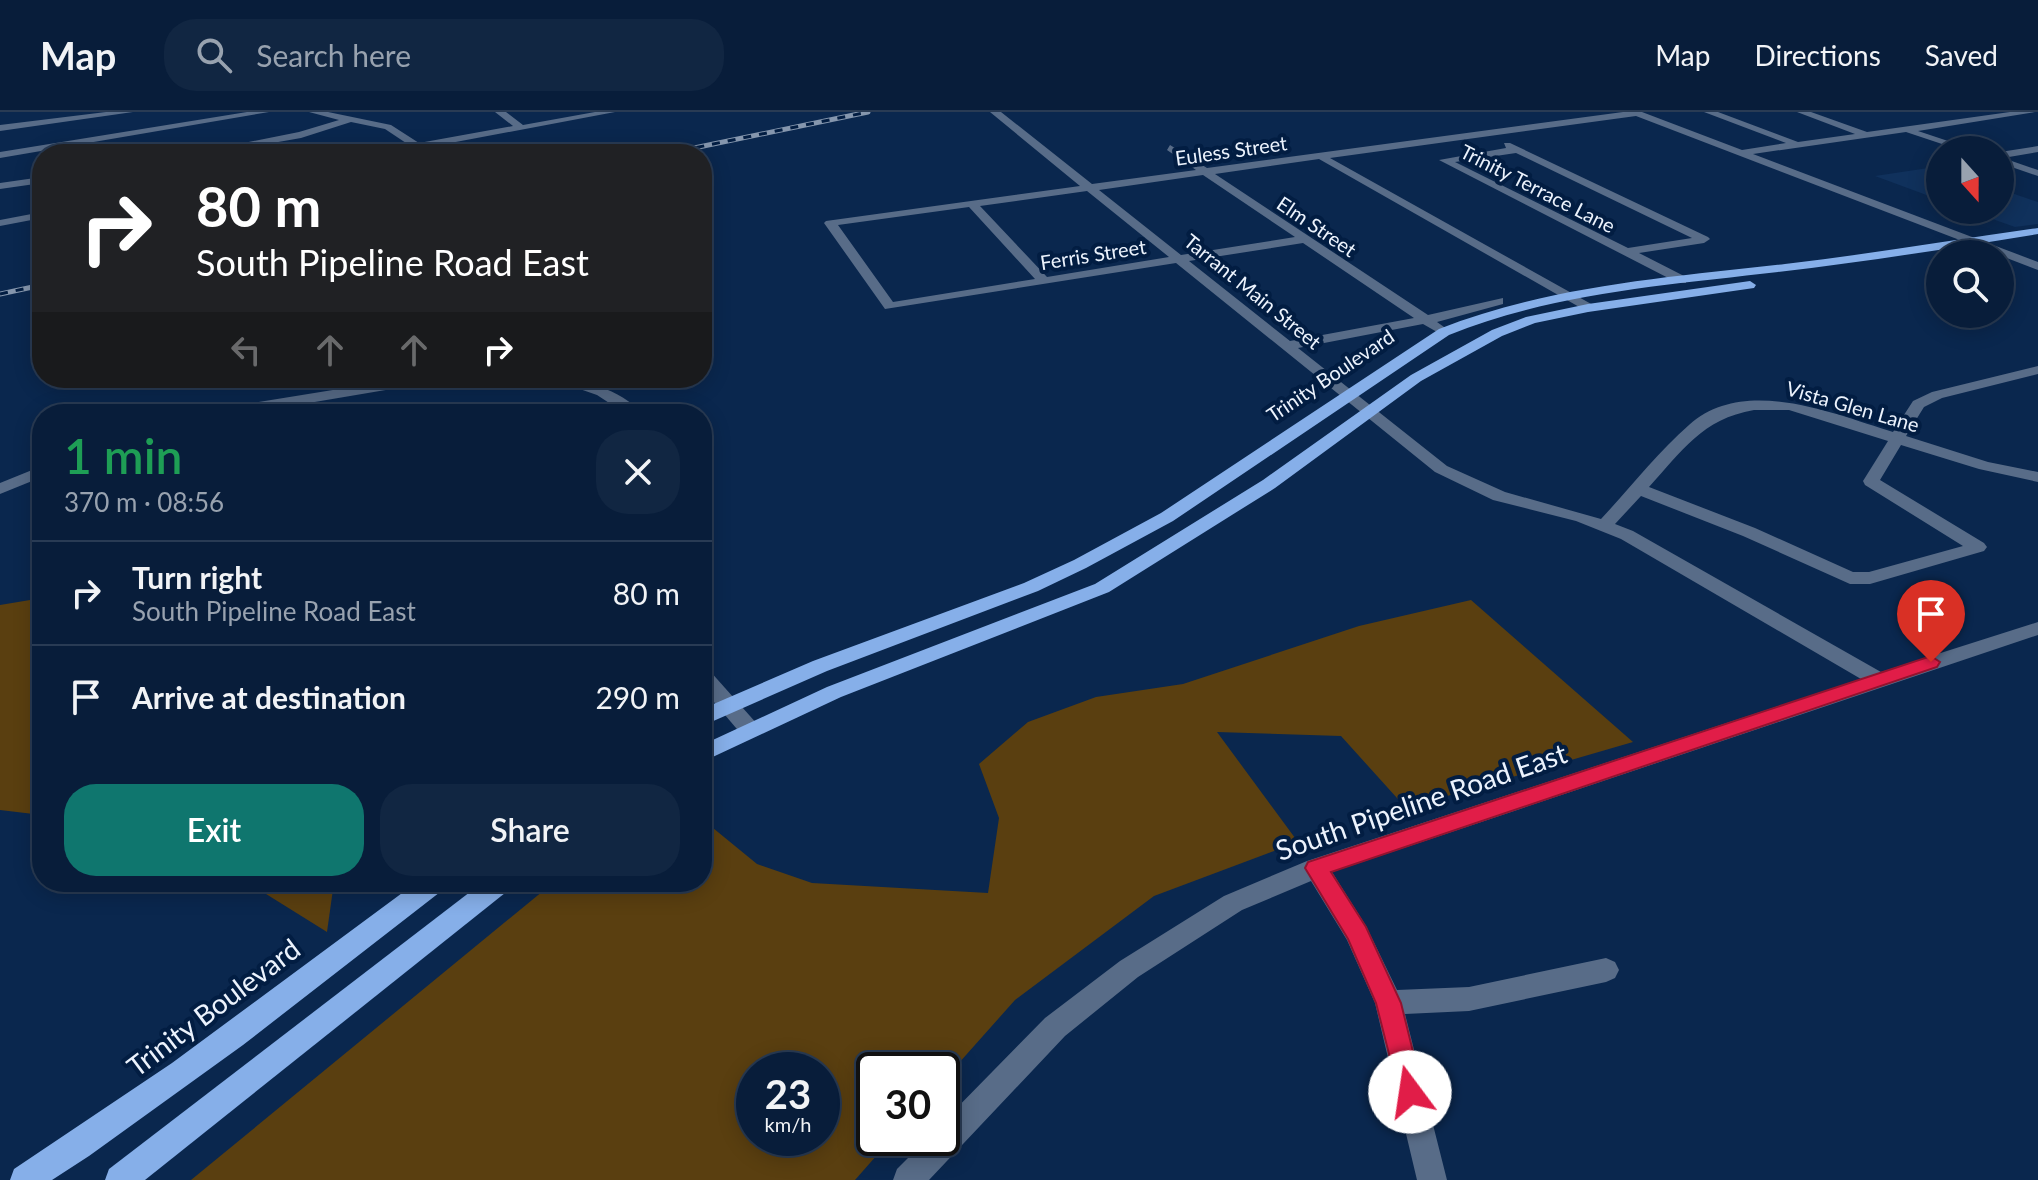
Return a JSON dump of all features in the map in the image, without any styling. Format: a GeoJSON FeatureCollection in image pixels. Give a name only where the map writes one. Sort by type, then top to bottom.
{"type":"FeatureCollection","features":[{"type":"Feature","properties":{"kind":"main road","name":"Trinity Boulevard"},"geometry":{"type":"LineString","coordinates":[[2005,240],[2038,231]]}},
{"type":"Feature","properties":{"kind":"main road","name":"Trinity Boulevard"},"geometry":{"type":"LineString","coordinates":[[2014,249],[2038,245]]}},
{"type":"Feature","properties":{"kind":"main road","name":"Trinity Boulevard"},"geometry":{"type":"LineString","coordinates":[[712,713],[917,628],[1031,587],[1080,564],[1167,517],[1444,332],[1510,309],[1626,286],[1926,253]]}},
{"type":"Feature","properties":{"kind":"main road"},"geometry":{"type":"LineString","coordinates":[[712,749],[834,692],[1102,588],[1269,484],[1416,378],[1497,333],[1531,320],[1588,308],[1926,262]]}},
{"type":"Feature","properties":{"kind":"main road","name":"Trinity Boulevard"},"geometry":{"type":"LineString","coordinates":[[39,1176],[223,1045],[422,892]]}},
{"type":"Feature","properties":{"kind":"main road"},"geometry":{"type":"LineString","coordinates":[[120,1180],[488,892]]}},
{"type":"Feature","properties":{"kind":"street"},"geometry":{"type":"LineString","coordinates":[[0,121],[38,112]]}},
{"type":"Feature","properties":{"kind":"street"},"geometry":{"type":"LineString","coordinates":[[0,128],[128,112]]}},
{"type":"Feature","properties":{"kind":"street"},"geometry":{"type":"LineString","coordinates":[[68,144],[264,112]]}},
{"type":"Feature","properties":{"kind":"street"},"geometry":{"type":"LineString","coordinates":[[314,112],[368,122],[395,131],[414,144]]}},
{"type":"Feature","properties":{"kind":"street"},"geometry":{"type":"LineString","coordinates":[[500,112],[521,128]]}},
{"type":"Feature","properties":{"kind":"street"},"geometry":{"type":"LineString","coordinates":[[526,112],[543,125]]}},
{"type":"Feature","properties":{"kind":"street"},"geometry":{"type":"LineString","coordinates":[[429,144],[610,112]]}},
{"type":"Feature","properties":{"kind":"street","name":"Tarrant Main Street"},"geometry":{"type":"LineString","coordinates":[[995,112],[1441,469],[1480,490],[1605,525],[1657,550],[1877,679]]}},
{"type":"Feature","properties":{"kind":"street"},"geometry":{"type":"LineString","coordinates":[[1635,112],[1956,240]]}},
{"type":"Feature","properties":{"kind":"street","name":"Euless Street"},"geometry":{"type":"LineString","coordinates":[[890,306],[830,223],[1635,112]]}},
{"type":"Feature","properties":{"kind":"street"},"geometry":{"type":"LineString","coordinates":[[1709,112],[1797,144]]}},
{"type":"Feature","properties":{"kind":"street"},"geometry":{"type":"LineString","coordinates":[[1802,112],[1867,134]]}},
{"type":"Feature","properties":{"kind":"street"},"geometry":{"type":"LineString","coordinates":[[1933,112],[1961,121]]}},
{"type":"Feature","properties":{"kind":"street"},"geometry":{"type":"LineString","coordinates":[[2022,112],[2038,117]]}},
{"type":"Feature","properties":{"kind":"street"},"geometry":{"type":"LineString","coordinates":[[1742,153],[2030,112]]}},
{"type":"Feature","properties":{"kind":"street"},"geometry":{"type":"LineString","coordinates":[[301,135],[351,119]]}},
{"type":"Feature","properties":{"kind":"street"},"geometry":{"type":"LineString","coordinates":[[250,144],[368,122]]}},
{"type":"Feature","properties":{"kind":"street"},"geometry":{"type":"LineString","coordinates":[[1903,129],[1926,136]]}},
{"type":"Feature","properties":{"kind":"street"},"geometry":{"type":"LineString","coordinates":[[1482,134],[1704,239],[1626,252]]}},
{"type":"Feature","properties":{"kind":"street","name":"Elm Street"},"geometry":{"type":"LineString","coordinates":[[1170,148],[1444,332]]}},
{"type":"Feature","properties":{"kind":"street"},"geometry":{"type":"LineString","coordinates":[[2014,154],[2038,149]]}},
{"type":"Feature","properties":{"kind":"street"},"geometry":{"type":"LineString","coordinates":[[0,155],[32,150]]}},
{"type":"Feature","properties":{"kind":"street","name":"Trinity Terrace Lane"},"geometry":{"type":"LineString","coordinates":[[1516,150],[1444,160],[1682,280]]}},
{"type":"Feature","properties":{"kind":"street"},"geometry":{"type":"LineString","coordinates":[[1320,156],[1588,308]]}},
{"type":"Feature","properties":{"kind":"street"},"geometry":{"type":"LineString","coordinates":[[2014,163],[2038,173]]}},
{"type":"Feature","properties":{"kind":"street"},"geometry":{"type":"LineString","coordinates":[[0,186],[32,181]]}},
{"type":"Feature","properties":{"kind":"street"},"geometry":{"type":"LineString","coordinates":[[972,204],[1044,281]]}},
{"type":"Feature","properties":{"kind":"street"},"geometry":{"type":"LineString","coordinates":[[0,223],[32,217]]}},
{"type":"Feature","properties":{"kind":"street","name":"Ferris Street"},"geometry":{"type":"LineString","coordinates":[[890,306],[1303,239]]}},
{"type":"Feature","properties":{"kind":"street"},"geometry":{"type":"LineString","coordinates":[[2014,257],[2038,266]]}},
{"type":"Feature","properties":{"kind":"street"},"geometry":{"type":"LineString","coordinates":[[1285,346],[1482,308],[1498,301]]}},
{"type":"Feature","properties":{"kind":"street"},"geometry":{"type":"LineString","coordinates":[[1640,490],[1749,532],[1850,578],[1870,578],[1978,547],[1871,481],[1918,404],[1937,395],[2038,370]]}},
{"type":"Feature","properties":{"kind":"street"},"geometry":{"type":"LineString","coordinates":[[276,404],[373,388]]}},
{"type":"Feature","properties":{"kind":"street"},"geometry":{"type":"LineString","coordinates":[[589,388],[602,392],[621,404]]}},
{"type":"Feature","properties":{"kind":"street","name":"Vista Glen Lane"},"geometry":{"type":"LineString","coordinates":[[1605,525],[1696,426],[1714,415],[1767,403],[1791,406],[1985,466],[2038,477]]}},
{"type":"Feature","properties":{"kind":"street"},"geometry":{"type":"LineString","coordinates":[[0,489],[32,475]]}},
{"type":"Feature","properties":{"kind":"street","name":"South Pipeline Road East"},"geometry":{"type":"LineString","coordinates":[[908,1180],[1055,1027],[1129,969],[1233,903],[1316,868],[2038,628]]}},
{"type":"Feature","properties":{"kind":"street"},"geometry":{"type":"LineString","coordinates":[[712,687],[750,730]]}},
{"type":"Feature","properties":{"kind":"street"},"geometry":{"type":"LineString","coordinates":[[1316,868],[1357,934],[1389,1003],[1432,1180]]}},
{"type":"Feature","properties":{"kind":"street"},"geometry":{"type":"LineString","coordinates":[[1389,1003],[1469,999],[1606,970]]}},
{"type":"Feature","properties":{"kind":"shaded area"},"geometry":{"type":"Polygon","coordinates":[[[1926,168],[1926,195],[1875,176],[1926,168]]]}},
{"type":"Feature","properties":{"kind":"shaded area"},"geometry":{"type":"Polygon","coordinates":[[[2014,194],[2038,202],[2038,224],[2015,227],[2007,224],[2014,224],[2014,194]]]}},
{"type":"Feature","properties":{"kind":"shaded area"},"geometry":{"type":"Polygon","coordinates":[[[32,600],[32,814],[0,810],[0,605],[32,600]]]}},
{"type":"Feature","properties":{"kind":"shaded area"},"geometry":{"type":"Polygon","coordinates":[[[1471,600],[1633,742],[1406,808],[1341,736],[1217,732],[1298,842],[1154,896],[1015,1000],[960,1062],[960,1052],[856,1052],[856,1156],[876,1156],[855,1180],[191,1180],[542,892],[712,892],[712,827],[757,864],[812,883],[988,893],[999,818],[979,764],[1028,722],[1096,697],[1183,684],[1359,626],[1471,600]]]}},
{"type":"Feature","properties":{"kind":"shaded area"},"geometry":{"type":"Polygon","coordinates":[[[263,892],[333,892],[327,932],[263,892]]]}},
{"type":"Feature","properties":{"kind":"railway"},"geometry":{"type":"LineString","coordinates":[[712,144],[868,112]]}},
{"type":"Feature","properties":{"kind":"railway"},"geometry":{"type":"LineString","coordinates":[[0,294],[32,287]]}},
{"type":"Feature","properties":{"kind":"route"},"geometry":{"type":"LineString","coordinates":[[1410,1092],[1389,1003],[1357,934],[1316,868],[1931,662]]}}]}
